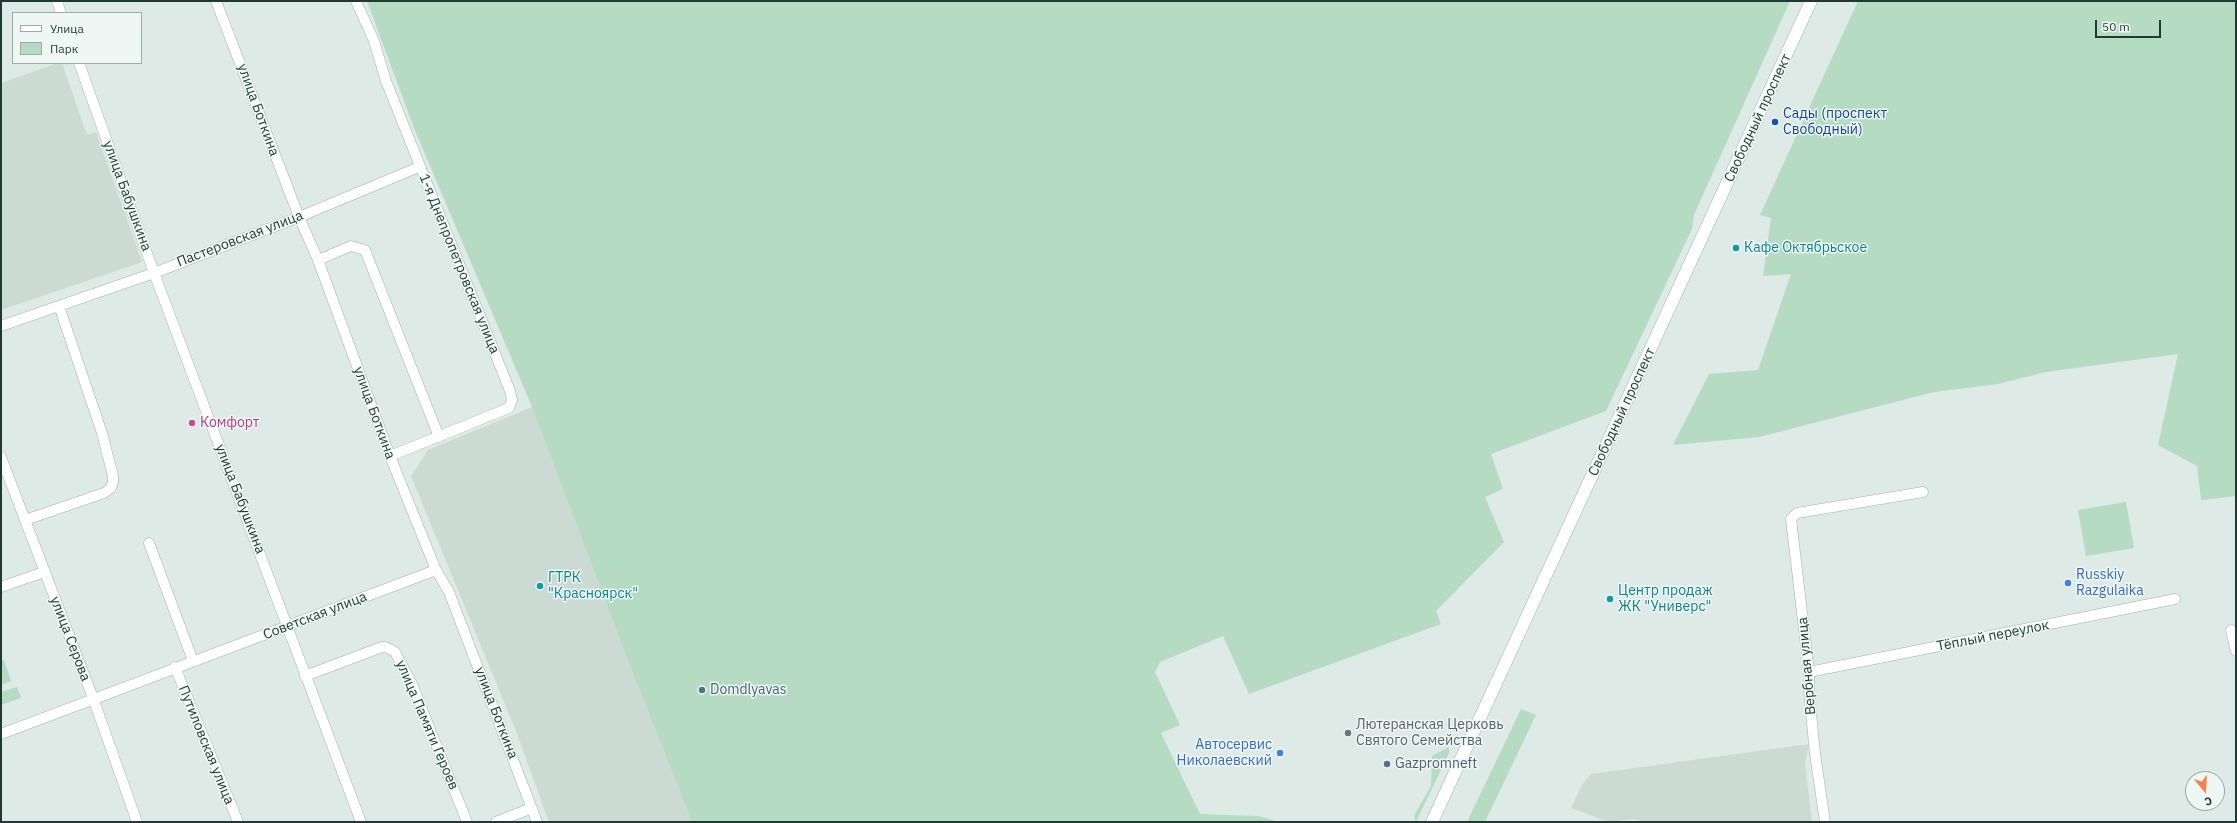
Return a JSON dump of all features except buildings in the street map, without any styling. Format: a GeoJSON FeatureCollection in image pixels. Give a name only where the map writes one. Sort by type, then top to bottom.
{"type":"FeatureCollection","features":[{"type":"Feature","properties":{"kind":"main road","name":"Свободный проспект"},"geometry":{"type":"LineString","coordinates":[[1432,822],[1811,1]]}},
{"type":"Feature","properties":{"kind":"street"},"geometry":{"type":"LineString","coordinates":[[57,1],[61,12]]}},
{"type":"Feature","properties":{"kind":"street","name":"улица Боткина"},"geometry":{"type":"LineString","coordinates":[[216,1],[299,217],[318,260],[390,456],[436,570],[449,592],[537,822]]}},
{"type":"Feature","properties":{"kind":"street","name":"1-я Днепропетровская улица"},"geometry":{"type":"LineString","coordinates":[[356,1],[374,41],[386,81],[419,167],[510,391],[512,400],[509,408],[390,456]]}},
{"type":"Feature","properties":{"kind":"street","name":"улица Бабушкина"},"geometry":{"type":"LineString","coordinates":[[79,64],[154,273],[361,822]]}},
{"type":"Feature","properties":{"kind":"street","name":"Пастеровская улица"},"geometry":{"type":"LineString","coordinates":[[1,326],[154,273],[299,217],[419,167]]}},
{"type":"Feature","properties":{"kind":"street"},"geometry":{"type":"LineString","coordinates":[[318,260],[351,246],[365,250],[439,437]]}},
{"type":"Feature","properties":{"kind":"street"},"geometry":{"type":"LineString","coordinates":[[25,520],[104,493],[111,488],[113,482],[113,476],[102,433],[59,306]]}},
{"type":"Feature","properties":{"kind":"street","name":"улица Серова"},"geometry":{"type":"LineString","coordinates":[[2,462],[93,698],[137,822]]}},
{"type":"Feature","properties":{"kind":"street","name":"Вербная улица"},"geometry":{"type":"LineString","coordinates":[[1825,822],[1809,692],[1810,672],[1791,519],[1797,513],[1923,492]]}},
{"type":"Feature","properties":{"kind":"street"},"geometry":{"type":"LineString","coordinates":[[149,543],[193,661]]}},
{"type":"Feature","properties":{"kind":"street","name":"Советская улица"},"geometry":{"type":"LineString","coordinates":[[1,734],[174,667],[287,627],[436,570]]}},
{"type":"Feature","properties":{"kind":"street"},"geometry":{"type":"LineString","coordinates":[[1,587],[44,572]]}},
{"type":"Feature","properties":{"kind":"street","name":"Тёплый переулок"},"geometry":{"type":"LineString","coordinates":[[1810,672],[2175,599]]}},
{"type":"Feature","properties":{"kind":"street"},"geometry":{"type":"LineString","coordinates":[[2231,630],[2236,651]]}},
{"type":"Feature","properties":{"kind":"street","name":"улица Памяти Героев"},"geometry":{"type":"LineString","coordinates":[[305,676],[382,647],[386,647],[395,652],[412,684],[467,822]]}},
{"type":"Feature","properties":{"kind":"street","name":"Путиловская улица"},"geometry":{"type":"LineString","coordinates":[[174,667],[238,822]]}},
{"type":"Feature","properties":{"kind":"street"},"geometry":{"type":"LineString","coordinates":[[496,822],[532,808]]}},
{"type":"Feature","properties":{"kind":"shaded area"},"geometry":{"type":"Polygon","coordinates":[[[55,64],[62,64],[87,135],[96,132],[142,262],[1,310],[1,83],[55,64]]]}},
{"type":"Feature","properties":{"kind":"shaded area"},"geometry":{"type":"Polygon","coordinates":[[[532,407],[629,664],[692,822],[549,822],[516,731],[411,476],[428,450],[532,407]]]}},
{"type":"Feature","properties":{"kind":"shaded area"},"geometry":{"type":"Polygon","coordinates":[[[1809,744],[1805,763],[1812,822],[1644,822],[1633,819],[1609,822],[1571,808],[1582,785],[1591,774],[1809,744]]]}},
{"type":"Feature","properties":{"kind":"green space"},"geometry":{"type":"Polygon","coordinates":[[[367,1],[1790,1],[1694,215],[1692,229],[1606,411],[1491,454],[1503,489],[1485,497],[1504,542],[1436,611],[1441,624],[1249,694],[1223,636],[1160,662],[1155,672],[1180,725],[1161,733],[1200,814],[1258,816],[1279,822],[692,822],[629,664],[532,407],[414,128],[367,1]]]}},
{"type":"Feature","properties":{"kind":"green space"},"geometry":{"type":"Polygon","coordinates":[[[1858,1],[2236,1],[2236,496],[2201,500],[2197,466],[2158,445],[2178,354],[2046,372],[1998,384],[1934,392],[1759,437],[1673,445],[1709,374],[1758,370],[1791,274],[1763,276],[1771,218],[1760,215],[1858,1]]]}},
{"type":"Feature","properties":{"kind":"green space"},"geometry":{"type":"Polygon","coordinates":[[[2126,502],[2134,548],[2086,556],[2078,510],[2126,502]]]}},
{"type":"Feature","properties":{"kind":"green space"},"geometry":{"type":"Polygon","coordinates":[[[4,660],[11,681],[1,685],[1,661],[4,660]]]}},
{"type":"Feature","properties":{"kind":"green space"},"geometry":{"type":"Polygon","coordinates":[[[17,687],[21,698],[1,705],[1,692],[17,687]]]}},
{"type":"Feature","properties":{"kind":"green space"},"geometry":{"type":"Polygon","coordinates":[[[1521,709],[1536,715],[1485,822],[1467,822],[1521,709]]]}},
{"type":"Feature","properties":{"kind":"green space"},"geometry":{"type":"Polygon","coordinates":[[[1449,747],[1449,753],[1416,822],[1414,817],[1416,812],[1431,786],[1432,756],[1449,747]]]}},
{"type":"Feature","properties":{"kind":"place","name":"Сады (проспект Свободный)"},"geometry":{"type":"Point","coordinates":[1775,122]}},
{"type":"Feature","properties":{"kind":"place","name":"Кафе Октябрьское"},"geometry":{"type":"Point","coordinates":[1736,248]}},
{"type":"Feature","properties":{"kind":"place","name":"Комфорт"},"geometry":{"type":"Point","coordinates":[192,423]}},
{"type":"Feature","properties":{"kind":"place","name":"Russkiy Razgulaika"},"geometry":{"type":"Point","coordinates":[2068,583]}},
{"type":"Feature","properties":{"kind":"place","name":"ГТРК \"Красноярск\""},"geometry":{"type":"Point","coordinates":[540,586]}},
{"type":"Feature","properties":{"kind":"place","name":"Центр продаж ЖК \"Универс\""},"geometry":{"type":"Point","coordinates":[1610,599]}},
{"type":"Feature","properties":{"kind":"place","name":"Domdlyavas"},"geometry":{"type":"Point","coordinates":[702,690]}},
{"type":"Feature","properties":{"kind":"place","name":"Лютеранская Церковь Святого Семейства"},"geometry":{"type":"Point","coordinates":[1348,733]}},
{"type":"Feature","properties":{"kind":"place","name":"Автосервис Николаевский"},"geometry":{"type":"Point","coordinates":[1280,753]}},
{"type":"Feature","properties":{"kind":"place","name":"Gazpromneft"},"geometry":{"type":"Point","coordinates":[1387,764]}}]}
